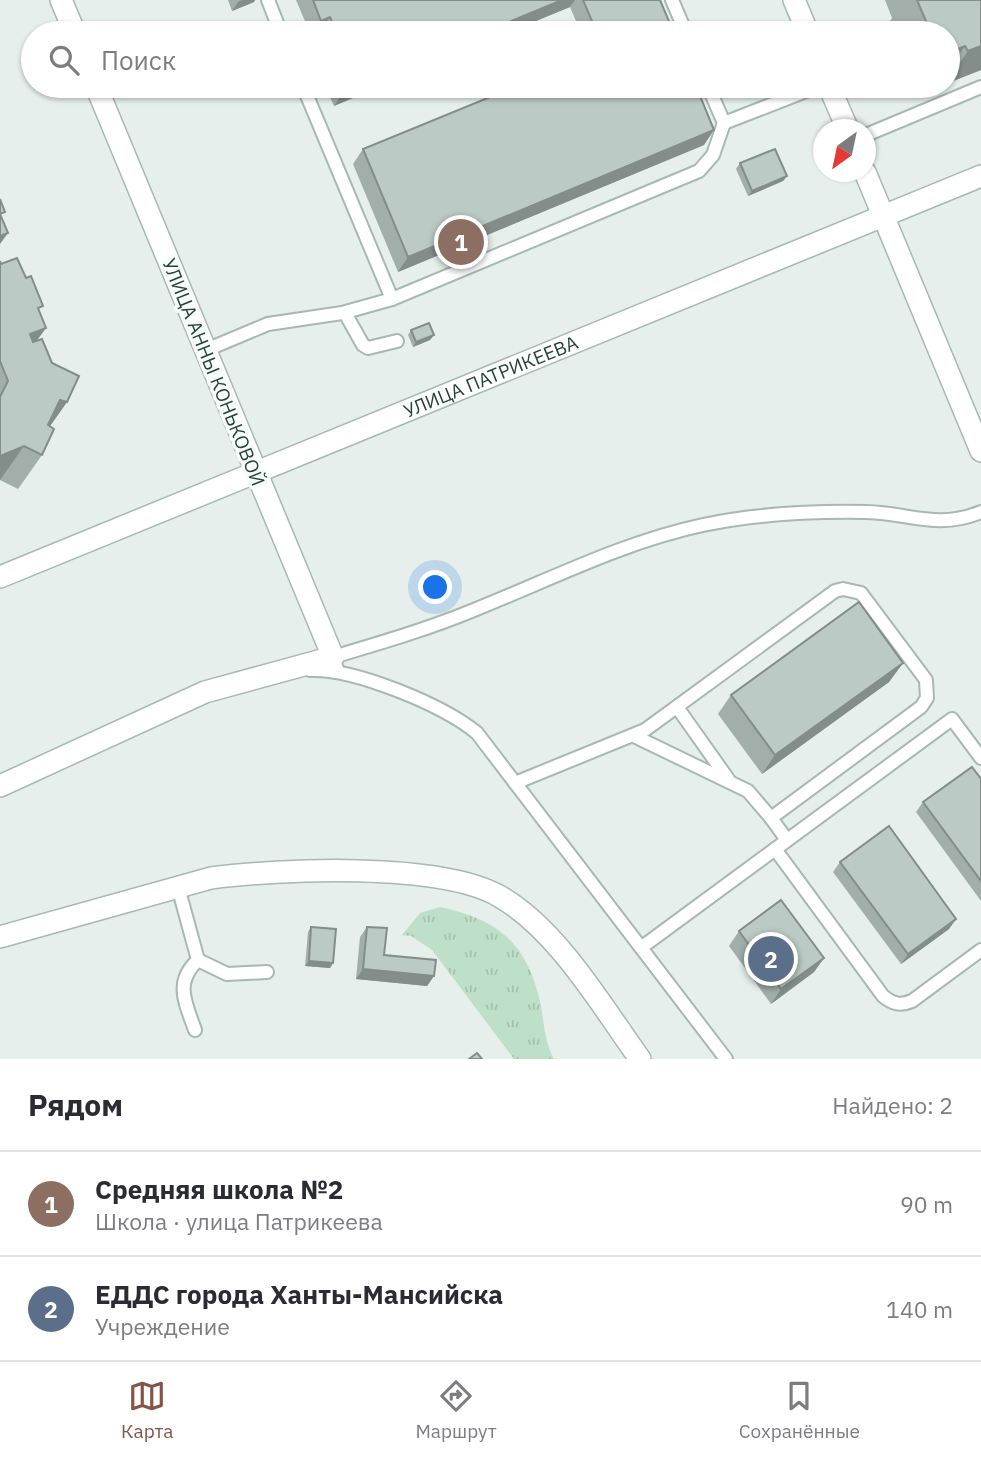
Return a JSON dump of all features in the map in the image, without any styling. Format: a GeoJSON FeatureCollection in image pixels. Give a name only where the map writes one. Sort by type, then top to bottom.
{"type":"FeatureCollection","features":[{"type":"Feature","properties":{"kind":"street"},"geometry":{"type":"LineString","coordinates":[[61,0],[70,21]]}},
{"type":"Feature","properties":{"kind":"street"},"geometry":{"type":"LineString","coordinates":[[794,0],[803,21]]}},
{"type":"Feature","properties":{"kind":"street","name":"УЛИЦА АННЫ КОНЬКОВОЙ"},"geometry":{"type":"LineString","coordinates":[[101,98],[336,665]]}},
{"type":"Feature","properties":{"kind":"street"},"geometry":{"type":"LineString","coordinates":[[834,98],[843,119]]}},
{"type":"Feature","properties":{"kind":"street","name":"УЛИЦА ПАТРИКЕЕВА"},"geometry":{"type":"LineString","coordinates":[[0,577],[981,176]]}},
{"type":"Feature","properties":{"kind":"street"},"geometry":{"type":"LineString","coordinates":[[868,182],[981,451]]}},
{"type":"Feature","properties":{"kind":"street"},"geometry":{"type":"LineString","coordinates":[[0,786],[205,692],[280,673],[336,665]]}},
{"type":"Feature","properties":{"kind":"street"},"geometry":{"type":"LineString","coordinates":[[0,937],[211,878],[283,870],[411,874],[473,884],[499,896],[552,940],[640,1059]]}},
{"type":"Feature","properties":{"kind":"lane"},"geometry":{"type":"LineString","coordinates":[[268,0],[276,21]]}},
{"type":"Feature","properties":{"kind":"lane"},"geometry":{"type":"LineString","coordinates":[[672,0],[681,21]]}},
{"type":"Feature","properties":{"kind":"lane"},"geometry":{"type":"LineString","coordinates":[[960,96],[981,87]]}},
{"type":"Feature","properties":{"kind":"lane"},"geometry":{"type":"LineString","coordinates":[[308,98],[392,299]]}},
{"type":"Feature","properties":{"kind":"lane"},"geometry":{"type":"LineString","coordinates":[[206,350],[268,324],[345,313],[392,299],[699,171],[713,155],[724,123],[713,98]]}},
{"type":"Feature","properties":{"kind":"lane"},"geometry":{"type":"LineString","coordinates":[[724,123],[788,98]]}},
{"type":"Feature","properties":{"kind":"lane"},"geometry":{"type":"LineString","coordinates":[[876,131],[955,98]]}},
{"type":"Feature","properties":{"kind":"lane"},"geometry":{"type":"LineString","coordinates":[[345,313],[363,345],[369,348],[397,341]]}},
{"type":"Feature","properties":{"kind":"lane"},"geometry":{"type":"LineString","coordinates":[[336,665],[612,553],[703,525],[849,512],[948,521],[981,512]]}},
{"type":"Feature","properties":{"kind":"lane"},"geometry":{"type":"LineString","coordinates":[[515,783],[634,736],[835,591],[843,589],[860,593],[926,680],[927,698],[921,707],[771,818]]}},
{"type":"Feature","properties":{"kind":"lane"},"geometry":{"type":"LineString","coordinates":[[336,665],[433,705],[459,719],[477,733],[726,1059]]}},
{"type":"Feature","properties":{"kind":"lane"},"geometry":{"type":"LineString","coordinates":[[677,707],[730,782]]}},
{"type":"Feature","properties":{"kind":"lane"},"geometry":{"type":"LineString","coordinates":[[642,947],[952,719],[981,758]]}},
{"type":"Feature","properties":{"kind":"lane"},"geometry":{"type":"LineString","coordinates":[[634,736],[748,791],[787,840]]}},
{"type":"Feature","properties":{"kind":"lane"},"geometry":{"type":"LineString","coordinates":[[775,849],[883,996],[892,1003],[904,1004],[912,1001],[981,950]]}},
{"type":"Feature","properties":{"kind":"lane"},"geometry":{"type":"LineString","coordinates":[[178,887],[198,960],[227,974],[267,972]]}},
{"type":"Feature","properties":{"kind":"lane"},"geometry":{"type":"LineString","coordinates":[[195,1030],[181,993],[187,970],[198,960]]}},
{"type":"Feature","properties":{"kind":"green space"},"geometry":{"type":"Polygon","coordinates":[[[440,907],[480,919],[508,938],[519,951],[535,985],[554,1059],[514,1059],[432,950],[411,936],[402,935],[420,913],[440,907]]]}},
{"type":"Feature","properties":{"kind":"building"},"geometry":{"type":"Polygon","coordinates":[[[313,0],[562,0],[511,21],[332,21],[330,17],[321,21],[313,0]]]}},
{"type":"Feature","properties":{"kind":"building"},"geometry":{"type":"Polygon","coordinates":[[[583,0],[660,0],[669,21],[592,21],[583,0]]]}},
{"type":"Feature","properties":{"kind":"building"},"geometry":{"type":"Polygon","coordinates":[[[917,0],[981,0],[981,46],[968,51],[965,46],[960,48],[960,21],[926,21],[917,0]]]}},
{"type":"Feature","properties":{"kind":"building"},"geometry":{"type":"Polygon","coordinates":[[[488,98],[701,98],[714,130],[408,257],[363,149],[488,98]]]}},
{"type":"Feature","properties":{"kind":"building"},"geometry":{"type":"Polygon","coordinates":[[[775,149],[787,176],[752,191],[740,163],[775,149]]]}},
{"type":"Feature","properties":{"kind":"building"},"geometry":{"type":"Polygon","coordinates":[[[0,199],[5,212],[0,214],[0,199]]]}},
{"type":"Feature","properties":{"kind":"building"},"geometry":{"type":"Polygon","coordinates":[[[0,214],[8,233],[0,236],[0,214]]]}},
{"type":"Feature","properties":{"kind":"building"},"geometry":{"type":"Polygon","coordinates":[[[17,258],[26,278],[31,276],[43,306],[38,308],[46,328],[30,334],[33,342],[42,339],[52,363],[79,376],[67,402],[60,400],[48,425],[54,429],[42,455],[24,446],[0,456],[0,397],[8,381],[0,361],[0,261],[1,264],[17,258]]]}},
{"type":"Feature","properties":{"kind":"building"},"geometry":{"type":"Polygon","coordinates":[[[429,323],[434,335],[416,342],[411,330],[429,323]]]}},
{"type":"Feature","properties":{"kind":"building"},"geometry":{"type":"Polygon","coordinates":[[[859,602],[903,663],[775,755],[731,695],[859,602]]]}},
{"type":"Feature","properties":{"kind":"building"},"geometry":{"type":"Polygon","coordinates":[[[972,767],[981,779],[981,881],[923,802],[972,767]]]}},
{"type":"Feature","properties":{"kind":"building"},"geometry":{"type":"Polygon","coordinates":[[[889,826],[956,919],[908,954],[840,862],[889,826]]]}},
{"type":"Feature","properties":{"kind":"building"},"geometry":{"type":"Polygon","coordinates":[[[781,900],[824,958],[781,989],[739,931],[781,900]]]}},
{"type":"Feature","properties":{"kind":"building"},"geometry":{"type":"Polygon","coordinates":[[[311,927],[336,929],[333,963],[309,961],[311,927]]]}},
{"type":"Feature","properties":{"kind":"building"},"geometry":{"type":"Polygon","coordinates":[[[367,927],[387,928],[384,955],[436,960],[434,976],[363,969],[367,927]]]}},
{"type":"Feature","properties":{"kind":"building"},"geometry":{"type":"Polygon","coordinates":[[[477,1053],[482,1059],[469,1059],[477,1053]]]}},
{"type":"Feature","properties":{"kind":"place","name":"Средняя школа №2"},"geometry":{"type":"Point","coordinates":[461,242]}},
{"type":"Feature","properties":{"kind":"place","name":"ЕДДС города Ханты-Мансийска"},"geometry":{"type":"Point","coordinates":[771,959]}}]}
